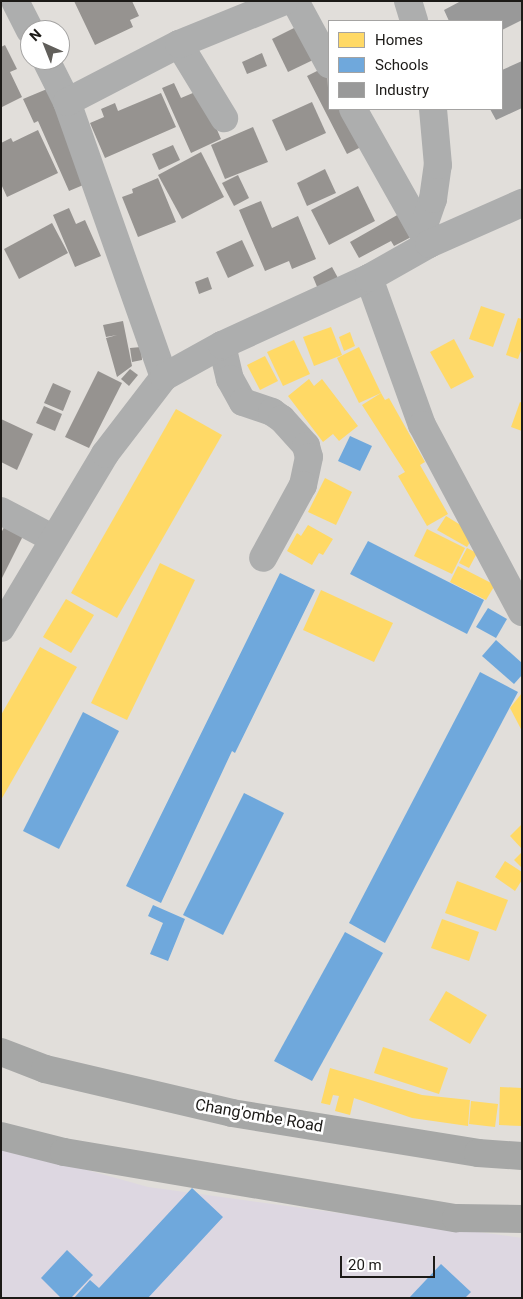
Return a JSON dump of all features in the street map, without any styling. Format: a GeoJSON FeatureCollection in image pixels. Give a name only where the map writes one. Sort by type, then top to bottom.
{"type":"FeatureCollection","features":[{"type":"Feature","properties":{"kind":"main road","name":"Chang'ombe Road"},"geometry":{"type":"LineString","coordinates":[[1,1052],[45,1068],[232,1113],[478,1153],[522,1156]]}},
{"type":"Feature","properties":{"kind":"main road"},"geometry":{"type":"LineString","coordinates":[[1,1136],[64,1152],[456,1218],[522,1219]]}},
{"type":"Feature","properties":{"kind":"street"},"geometry":{"type":"LineString","coordinates":[[15,1],[25,20]]}},
{"type":"Feature","properties":{"kind":"street"},"geometry":{"type":"LineString","coordinates":[[67,102],[180,44],[285,1]]}},
{"type":"Feature","properties":{"kind":"street"},"geometry":{"type":"LineString","coordinates":[[295,1],[328,62]]}},
{"type":"Feature","properties":{"kind":"street"},"geometry":{"type":"LineString","coordinates":[[408,1],[414,20]]}},
{"type":"Feature","properties":{"kind":"street"},"geometry":{"type":"LineString","coordinates":[[180,44],[224,118]]}},
{"type":"Feature","properties":{"kind":"street"},"geometry":{"type":"LineString","coordinates":[[51,70],[67,102],[164,377]]}},
{"type":"Feature","properties":{"kind":"street"},"geometry":{"type":"LineString","coordinates":[[354,110],[425,238]]}},
{"type":"Feature","properties":{"kind":"street"},"geometry":{"type":"LineString","coordinates":[[425,238],[438,165],[434,110]]}},
{"type":"Feature","properties":{"kind":"street"},"geometry":{"type":"LineString","coordinates":[[1,628],[52,538],[105,454],[164,377],[222,346],[369,278],[425,238],[522,203]]}},
{"type":"Feature","properties":{"kind":"street"},"geometry":{"type":"LineString","coordinates":[[369,278],[422,425],[522,612]]}},
{"type":"Feature","properties":{"kind":"street"},"geometry":{"type":"LineString","coordinates":[[222,346],[230,380],[243,402],[272,412],[282,419],[306,446],[309,457],[303,485],[263,558]]}},
{"type":"Feature","properties":{"kind":"street"},"geometry":{"type":"LineString","coordinates":[[1,510],[52,538]]}},
{"type":"Feature","properties":{"kind":"shaded area"},"geometry":{"type":"Polygon","coordinates":[[[1,1146],[148,1187],[522,1238],[522,1298],[1,1298],[1,1146]]]}},
{"type":"Feature","properties":{"kind":"building: Homes"},"geometry":{"type":"Polygon","coordinates":[[[481,306],[505,314],[493,347],[469,339],[481,306]]]}},
{"type":"Feature","properties":{"kind":"building: Homes"},"geometry":{"type":"Polygon","coordinates":[[[518,318],[522,319],[522,348],[518,359],[506,355],[518,318]]]}},
{"type":"Feature","properties":{"kind":"building: Homes"},"geometry":{"type":"Polygon","coordinates":[[[331,327],[342,355],[314,366],[303,337],[331,327]]]}},
{"type":"Feature","properties":{"kind":"building: Homes"},"geometry":{"type":"Polygon","coordinates":[[[350,332],[355,346],[344,351],[339,337],[350,332]]]}},
{"type":"Feature","properties":{"kind":"building: Homes"},"geometry":{"type":"Polygon","coordinates":[[[454,339],[474,377],[451,389],[430,352],[454,339]]]}},
{"type":"Feature","properties":{"kind":"building: Homes"},"geometry":{"type":"Polygon","coordinates":[[[294,340],[310,374],[283,386],[267,352],[294,340]]]}},
{"type":"Feature","properties":{"kind":"building: Homes"},"geometry":{"type":"Polygon","coordinates":[[[359,347],[381,393],[359,403],[337,358],[359,347]]]}},
{"type":"Feature","properties":{"kind":"building: Homes"},"geometry":{"type":"Polygon","coordinates":[[[265,356],[278,381],[260,390],[247,365],[265,356]]]}},
{"type":"Feature","properties":{"kind":"building: Homes"},"geometry":{"type":"Polygon","coordinates":[[[309,379],[314,386],[322,379],[358,426],[339,441],[333,434],[323,442],[288,396],[309,379]]]}},
{"type":"Feature","properties":{"kind":"building: Homes"},"geometry":{"type":"Polygon","coordinates":[[[381,393],[385,400],[389,398],[425,462],[420,465],[448,514],[427,526],[398,476],[405,472],[362,405],[381,393]]]}},
{"type":"Feature","properties":{"kind":"building: Homes"},"geometry":{"type":"Polygon","coordinates":[[[520,402],[522,403],[522,431],[511,427],[520,402]]]}},
{"type":"Feature","properties":{"kind":"building: Homes"},"geometry":{"type":"Polygon","coordinates":[[[176,409],[222,435],[117,618],[71,593],[176,409]]]}},
{"type":"Feature","properties":{"kind":"building: Homes"},"geometry":{"type":"Polygon","coordinates":[[[325,478],[352,492],[336,525],[308,512],[325,478]]]}},
{"type":"Feature","properties":{"kind":"building: Homes"},"geometry":{"type":"Polygon","coordinates":[[[446,516],[475,534],[467,547],[437,530],[446,516]]]}},
{"type":"Feature","properties":{"kind":"building: Homes"},"geometry":{"type":"Polygon","coordinates":[[[308,525],[333,539],[323,555],[319,553],[312,565],[287,551],[297,533],[301,536],[308,525]]]}},
{"type":"Feature","properties":{"kind":"building: Homes"},"geometry":{"type":"Polygon","coordinates":[[[427,529],[465,548],[452,574],[414,556],[427,529]]]}},
{"type":"Feature","properties":{"kind":"building: Homes"},"geometry":{"type":"Polygon","coordinates":[[[467,548],[477,553],[469,568],[459,563],[467,548]]]}},
{"type":"Feature","properties":{"kind":"building: Homes"},"geometry":{"type":"Polygon","coordinates":[[[160,563],[195,580],[127,720],[91,703],[160,563]]]}},
{"type":"Feature","properties":{"kind":"building: Homes"},"geometry":{"type":"Polygon","coordinates":[[[458,566],[495,585],[486,600],[450,582],[458,566]]]}},
{"type":"Feature","properties":{"kind":"building: Homes"},"geometry":{"type":"Polygon","coordinates":[[[321,590],[393,623],[374,662],[303,630],[321,590]]]}},
{"type":"Feature","properties":{"kind":"building: Homes"},"geometry":{"type":"Polygon","coordinates":[[[66,599],[94,615],[71,653],[43,637],[66,599]]]}},
{"type":"Feature","properties":{"kind":"building: Homes"},"geometry":{"type":"Polygon","coordinates":[[[40,647],[77,667],[1,800],[1,715],[40,647]]]}},
{"type":"Feature","properties":{"kind":"building: Homes"},"geometry":{"type":"Polygon","coordinates":[[[522,693],[522,731],[510,708],[522,693]]]}},
{"type":"Feature","properties":{"kind":"building: Homes"},"geometry":{"type":"Polygon","coordinates":[[[522,824],[522,849],[510,836],[522,824]]]}},
{"type":"Feature","properties":{"kind":"building: Homes"},"geometry":{"type":"Polygon","coordinates":[[[522,852],[522,868],[514,860],[522,852]]]}},
{"type":"Feature","properties":{"kind":"building: Homes"},"geometry":{"type":"Polygon","coordinates":[[[505,861],[522,872],[522,880],[515,891],[495,877],[505,861]]]}},
{"type":"Feature","properties":{"kind":"building: Homes"},"geometry":{"type":"Polygon","coordinates":[[[457,881],[508,900],[496,931],[445,913],[457,881]]]}},
{"type":"Feature","properties":{"kind":"building: Homes"},"geometry":{"type":"Polygon","coordinates":[[[442,919],[479,932],[469,961],[431,948],[442,919]]]}},
{"type":"Feature","properties":{"kind":"building: Homes"},"geometry":{"type":"Polygon","coordinates":[[[446,991],[487,1015],[470,1044],[429,1020],[446,991]]]}},
{"type":"Feature","properties":{"kind":"building: Homes"},"geometry":{"type":"Polygon","coordinates":[[[383,1047],[448,1068],[439,1094],[374,1073],[383,1047]]]}},
{"type":"Feature","properties":{"kind":"building: Homes"},"geometry":{"type":"Polygon","coordinates":[[[330,1068],[422,1095],[470,1100],[468,1126],[412,1118],[354,1098],[350,1115],[335,1111],[339,1096],[333,1095],[330,1105],[321,1103],[330,1068]]]}},
{"type":"Feature","properties":{"kind":"building: Homes"},"geometry":{"type":"Polygon","coordinates":[[[500,1087],[522,1088],[522,1126],[499,1125],[500,1087]]]}},
{"type":"Feature","properties":{"kind":"building: Homes"},"geometry":{"type":"Polygon","coordinates":[[[471,1101],[498,1104],[495,1127],[469,1124],[471,1101]]]}},
{"type":"Feature","properties":{"kind":"building: Schools"},"geometry":{"type":"Polygon","coordinates":[[[350,436],[372,446],[360,471],[338,461],[350,436]]]}},
{"type":"Feature","properties":{"kind":"building: Schools"},"geometry":{"type":"Polygon","coordinates":[[[368,541],[484,600],[467,634],[350,574],[368,541]]]}},
{"type":"Feature","properties":{"kind":"building: Schools"},"geometry":{"type":"Polygon","coordinates":[[[280,573],[315,590],[235,753],[232,751],[161,903],[126,886],[280,573]]]}},
{"type":"Feature","properties":{"kind":"building: Schools"},"geometry":{"type":"Polygon","coordinates":[[[488,608],[507,619],[496,638],[476,627],[488,608]]]}},
{"type":"Feature","properties":{"kind":"building: Schools"},"geometry":{"type":"Polygon","coordinates":[[[496,640],[522,663],[522,675],[514,684],[482,656],[496,640]]]}},
{"type":"Feature","properties":{"kind":"building: Schools"},"geometry":{"type":"Polygon","coordinates":[[[480,672],[518,692],[385,943],[349,923],[480,672]]]}},
{"type":"Feature","properties":{"kind":"building: Schools"},"geometry":{"type":"Polygon","coordinates":[[[83,712],[119,731],[59,849],[23,831],[83,712]]]}},
{"type":"Feature","properties":{"kind":"building: Schools"},"geometry":{"type":"Polygon","coordinates":[[[244,793],[284,813],[223,935],[183,915],[244,793]]]}},
{"type":"Feature","properties":{"kind":"building: Schools"},"geometry":{"type":"Polygon","coordinates":[[[153,905],[185,919],[168,961],[150,954],[163,923],[148,916],[153,905]]]}},
{"type":"Feature","properties":{"kind":"building: Schools"},"geometry":{"type":"Polygon","coordinates":[[[345,932],[383,953],[312,1081],[274,1061],[345,932]]]}},
{"type":"Feature","properties":{"kind":"building: Schools"},"geometry":{"type":"Polygon","coordinates":[[[192,1188],[223,1217],[148,1298],[74,1298],[90,1280],[99,1288],[192,1188]]]}},
{"type":"Feature","properties":{"kind":"building: Schools"},"geometry":{"type":"Polygon","coordinates":[[[67,1250],[93,1275],[71,1298],[61,1298],[41,1278],[67,1250]]]}},
{"type":"Feature","properties":{"kind":"building: Schools"},"geometry":{"type":"Polygon","coordinates":[[[441,1264],[471,1292],[465,1298],[409,1298],[441,1264]]]}},
{"type":"Feature","properties":{"kind":"building: Industry"},"geometry":{"type":"Polygon","coordinates":[[[461,1],[522,1],[522,20],[503,30],[503,20],[449,20],[444,10],[461,1]]]}},
{"type":"Feature","properties":{"kind":"building: Industry"},"geometry":{"type":"Polygon","coordinates":[[[522,61],[522,108],[496,120],[491,110],[503,110],[503,70],[522,61]]]}},
{"type":"Feature","properties":{"kind":"building: Other"},"geometry":{"type":"Polygon","coordinates":[[[74,1],[132,1],[139,16],[130,20],[133,27],[95,45],[74,1]]]}},
{"type":"Feature","properties":{"kind":"building: Other"},"geometry":{"type":"Polygon","coordinates":[[[296,27],[313,60],[288,72],[272,39],[296,27]]]}},
{"type":"Feature","properties":{"kind":"building: Other"},"geometry":{"type":"Polygon","coordinates":[[[5,45],[17,69],[10,72],[22,97],[2,107],[1,47],[5,45]]]}},
{"type":"Feature","properties":{"kind":"building: Other"},"geometry":{"type":"Polygon","coordinates":[[[262,53],[267,66],[247,74],[242,62],[262,53]]]}},
{"type":"Feature","properties":{"kind":"building: Other"},"geometry":{"type":"Polygon","coordinates":[[[327,66],[328,110],[350,110],[367,144],[347,154],[307,76],[327,66]]]}},
{"type":"Feature","properties":{"kind":"building: Other"},"geometry":{"type":"Polygon","coordinates":[[[174,83],[181,98],[200,90],[221,139],[191,153],[162,88],[174,83]]]}},
{"type":"Feature","properties":{"kind":"building: Other"},"geometry":{"type":"Polygon","coordinates":[[[47,89],[88,183],[69,191],[38,121],[34,123],[23,99],[47,89]]]}},
{"type":"Feature","properties":{"kind":"building: Other"},"geometry":{"type":"Polygon","coordinates":[[[161,93],[176,127],[105,158],[90,123],[104,117],[101,109],[115,103],[118,111],[161,93]]]}},
{"type":"Feature","properties":{"kind":"building: Other"},"geometry":{"type":"Polygon","coordinates":[[[312,102],[326,133],[286,151],[272,120],[312,102]]]}},
{"type":"Feature","properties":{"kind":"building: Other"},"geometry":{"type":"Polygon","coordinates":[[[253,127],[268,162],[225,179],[211,145],[253,127]]]}},
{"type":"Feature","properties":{"kind":"building: Other"},"geometry":{"type":"Polygon","coordinates":[[[38,130],[58,173],[7,197],[1,184],[1,143],[11,138],[13,142],[38,130]]]}},
{"type":"Feature","properties":{"kind":"building: Other"},"geometry":{"type":"Polygon","coordinates":[[[173,145],[180,160],[159,170],[152,154],[173,145]]]}},
{"type":"Feature","properties":{"kind":"building: Other"},"geometry":{"type":"Polygon","coordinates":[[[201,152],[224,197],[182,219],[158,175],[201,152]]]}},
{"type":"Feature","properties":{"kind":"building: Other"},"geometry":{"type":"Polygon","coordinates":[[[325,169],[336,193],[307,206],[297,183],[325,169]]]}},
{"type":"Feature","properties":{"kind":"building: Other"},"geometry":{"type":"Polygon","coordinates":[[[238,175],[249,198],[234,206],[222,183],[238,175]]]}},
{"type":"Feature","properties":{"kind":"building: Other"},"geometry":{"type":"Polygon","coordinates":[[[158,178],[176,222],[138,237],[122,197],[133,193],[132,189],[158,178]]]}},
{"type":"Feature","properties":{"kind":"building: Other"},"geometry":{"type":"Polygon","coordinates":[[[358,186],[375,221],[329,245],[311,210],[358,186]]]}},
{"type":"Feature","properties":{"kind":"building: Other"},"geometry":{"type":"Polygon","coordinates":[[[261,201],[272,228],[298,216],[316,259],[292,269],[289,261],[265,271],[239,210],[261,201]]]}},
{"type":"Feature","properties":{"kind":"building: Other"},"geometry":{"type":"Polygon","coordinates":[[[69,208],[76,224],[85,220],[101,256],[75,267],[53,215],[69,208]]]}},
{"type":"Feature","properties":{"kind":"building: Other"},"geometry":{"type":"Polygon","coordinates":[[[406,210],[415,235],[394,246],[391,241],[359,258],[350,242],[406,210]]]}},
{"type":"Feature","properties":{"kind":"building: Other"},"geometry":{"type":"Polygon","coordinates":[[[52,223],[68,253],[19,279],[4,249],[52,223]]]}},
{"type":"Feature","properties":{"kind":"building: Other"},"geometry":{"type":"Polygon","coordinates":[[[242,240],[254,266],[228,278],[216,252],[242,240]]]}},
{"type":"Feature","properties":{"kind":"building: Other"},"geometry":{"type":"Polygon","coordinates":[[[332,267],[338,278],[318,289],[313,277],[332,267]]]}},
{"type":"Feature","properties":{"kind":"building: Other"},"geometry":{"type":"Polygon","coordinates":[[[208,277],[212,289],[199,294],[195,282],[208,277]]]}},
{"type":"Feature","properties":{"kind":"building: Other"},"geometry":{"type":"Polygon","coordinates":[[[123,321],[132,366],[117,377],[106,338],[117,335],[106,337],[103,325],[123,321]]]}},
{"type":"Feature","properties":{"kind":"building: Other"},"geometry":{"type":"Polygon","coordinates":[[[141,347],[142,360],[132,362],[130,348],[141,347]]]}},
{"type":"Feature","properties":{"kind":"building: Other"},"geometry":{"type":"Polygon","coordinates":[[[130,369],[138,375],[129,386],[121,379],[130,369]]]}},
{"type":"Feature","properties":{"kind":"building: Other"},"geometry":{"type":"Polygon","coordinates":[[[98,371],[122,383],[89,448],[65,437],[98,371]]]}},
{"type":"Feature","properties":{"kind":"building: Other"},"geometry":{"type":"Polygon","coordinates":[[[53,383],[71,391],[63,411],[44,403],[53,383]]]}},
{"type":"Feature","properties":{"kind":"building: Other"},"geometry":{"type":"Polygon","coordinates":[[[44,406],[62,414],[55,431],[36,423],[44,406]]]}},
{"type":"Feature","properties":{"kind":"building: Other"},"geometry":{"type":"Polygon","coordinates":[[[1,419],[33,434],[17,470],[1,462],[1,419]]]}},
{"type":"Feature","properties":{"kind":"building: Other"},"geometry":{"type":"Polygon","coordinates":[[[9,518],[27,528],[1,580],[1,533],[9,518]]]}}]}
